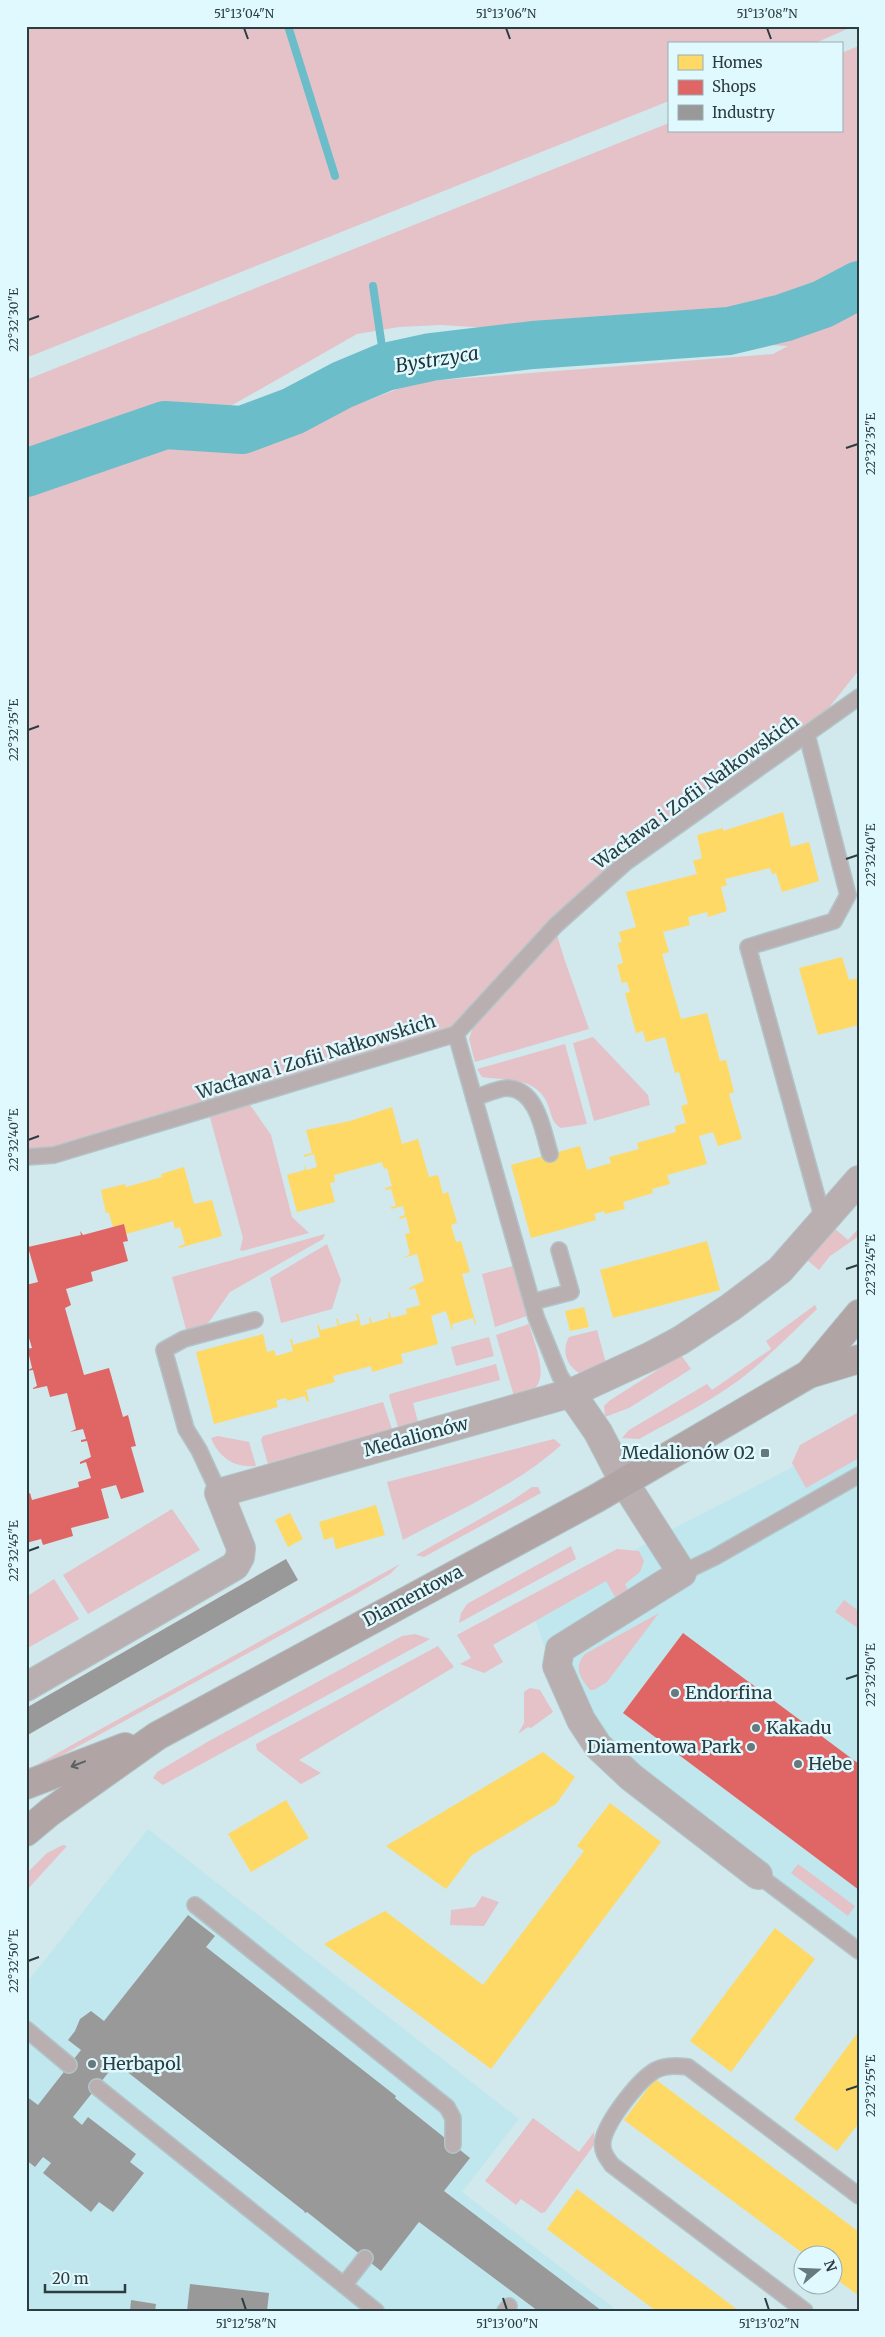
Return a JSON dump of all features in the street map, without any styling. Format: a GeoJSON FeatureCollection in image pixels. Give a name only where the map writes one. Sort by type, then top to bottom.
{"type":"FeatureCollection","features":[{"type":"Feature","properties":{"kind":"street","name":"Medalionów"},"geometry":{"type":"LineString","coordinates":[[219,1493],[571,1393],[681,1340],[731,1307],[780,1270],[859,1180]]}},
{"type":"Feature","properties":{"kind":"street","name":"Diamentowa"},"geometry":{"type":"LineString","coordinates":[[809,1374],[859,1314]]}},
{"type":"Feature","properties":{"kind":"street","name":"Diamentowa"},"geometry":{"type":"LineString","coordinates":[[26,1832],[50,1812],[157,1736],[624,1482],[809,1374],[859,1359]]}},
{"type":"Feature","properties":{"kind":"street"},"geometry":{"type":"LineString","coordinates":[[571,1393],[598,1432],[624,1482],[682,1572],[560,1649],[557,1666],[581,1720],[598,1746],[631,1777],[758,1876]]}},
{"type":"Feature","properties":{"kind":"street"},"geometry":{"type":"LineString","coordinates":[[26,1687],[235,1566],[240,1557],[241,1548],[219,1493]]}},
{"type":"Feature","properties":{"kind":"street"},"geometry":{"type":"LineString","coordinates":[[26,1785],[157,1736]]}},
{"type":"Feature","properties":{"kind":"lane","name":"Wacława i Zofii Nałkowskich"},"geometry":{"type":"LineString","coordinates":[[26,1157],[54,1155],[456,1034],[556,925],[625,863],[859,698]]}},
{"type":"Feature","properties":{"kind":"lane"},"geometry":{"type":"LineString","coordinates":[[807,735],[848,895],[834,921],[748,947],[823,1219]]}},
{"type":"Feature","properties":{"kind":"lane"},"geometry":{"type":"LineString","coordinates":[[456,1034],[532,1302],[560,1376],[571,1393]]}},
{"type":"Feature","properties":{"kind":"lane"},"geometry":{"type":"LineString","coordinates":[[474,1098],[506,1088],[522,1092],[537,1113],[550,1154]]}},
{"type":"Feature","properties":{"kind":"lane"},"geometry":{"type":"LineString","coordinates":[[532,1302],[570,1292],[559,1250]]}},
{"type":"Feature","properties":{"kind":"lane"},"geometry":{"type":"LineString","coordinates":[[219,1493],[199,1450],[186,1429],[164,1350],[184,1339],[255,1320]]}},
{"type":"Feature","properties":{"kind":"lane"},"geometry":{"type":"LineString","coordinates":[[682,1572],[715,1557],[859,1475]]}},
{"type":"Feature","properties":{"kind":"lane"},"geometry":{"type":"LineString","coordinates":[[758,1876],[859,1951]]}},
{"type":"Feature","properties":{"kind":"lane"},"geometry":{"type":"LineString","coordinates":[[195,1905],[447,2106],[453,2118],[455,2132],[453,2145]]}},
{"type":"Feature","properties":{"kind":"lane"},"geometry":{"type":"LineString","coordinates":[[26,2029],[69,2065]]}},
{"type":"Feature","properties":{"kind":"lane"},"geometry":{"type":"LineString","coordinates":[[805,2311],[612,2165],[604,2155],[603,2141],[609,2125],[646,2076],[660,2068],[673,2065],[688,2067],[859,2196]]}},
{"type":"Feature","properties":{"kind":"lane"},"geometry":{"type":"LineString","coordinates":[[97,2088],[376,2311]]}},
{"type":"Feature","properties":{"kind":"lane"},"geometry":{"type":"LineString","coordinates":[[344,2285],[365,2258]]}},
{"type":"Feature","properties":{"kind":"shaded area"},"geometry":{"type":"Polygon","coordinates":[[[26,26],[854,26],[818,42],[668,42],[668,101],[26,358],[26,26]]]}},
{"type":"Feature","properties":{"kind":"shaded area"},"geometry":{"type":"Polygon","coordinates":[[[859,46],[859,670],[807,735],[625,863],[456,1034],[26,1158],[26,380],[668,123],[668,132],[842,132],[842,53],[859,46]],[[441,325],[399,327],[357,334],[162,445],[279,434],[416,382],[773,354],[788,346],[441,325]]]}},
{"type":"Feature","properties":{"kind":"shaded area"},"geometry":{"type":"Polygon","coordinates":[[[557,935],[589,1029],[475,1062],[469,1039],[475,1021],[557,935]]]}},
{"type":"Feature","properties":{"kind":"shaded area"},"geometry":{"type":"Polygon","coordinates":[[[593,1037],[648,1095],[650,1105],[594,1121],[573,1043],[593,1037]]]}},
{"type":"Feature","properties":{"kind":"shaded area"},"geometry":{"type":"Polygon","coordinates":[[[565,1044],[587,1124],[561,1128],[554,1121],[543,1096],[529,1084],[482,1077],[477,1069],[565,1044]]]}},
{"type":"Feature","properties":{"kind":"shaded area"},"geometry":{"type":"Polygon","coordinates":[[[248,1102],[271,1135],[292,1217],[309,1233],[242,1251],[240,1250],[243,1238],[209,1114],[248,1102]]]}},
{"type":"Feature","properties":{"kind":"shaded area"},"geometry":{"type":"Polygon","coordinates":[[[833,1227],[848,1240],[859,1228],[859,1236],[830,1256],[819,1270],[806,1259],[833,1227]]]}},
{"type":"Feature","properties":{"kind":"shaded area"},"geometry":{"type":"Polygon","coordinates":[[[325,1234],[323,1239],[230,1292],[204,1329],[187,1333],[172,1277],[325,1234]]]}},
{"type":"Feature","properties":{"kind":"shaded area"},"geometry":{"type":"Polygon","coordinates":[[[327,1244],[341,1280],[332,1309],[281,1323],[270,1278],[327,1244]]]}},
{"type":"Feature","properties":{"kind":"shaded area"},"geometry":{"type":"Polygon","coordinates":[[[513,1266],[527,1316],[495,1327],[482,1274],[513,1266]]]}},
{"type":"Feature","properties":{"kind":"shaded area"},"geometry":{"type":"Polygon","coordinates":[[[815,1305],[817,1309],[753,1369],[727,1389],[639,1439],[622,1438],[629,1430],[707,1384],[712,1390],[771,1349],[766,1341],[815,1305]]]}},
{"type":"Feature","properties":{"kind":"shaded area"},"geometry":{"type":"Polygon","coordinates":[[[529,1324],[539,1357],[541,1374],[539,1382],[533,1390],[514,1396],[496,1335],[529,1324]]]}},
{"type":"Feature","properties":{"kind":"shaded area"},"geometry":{"type":"Polygon","coordinates":[[[597,1330],[607,1367],[581,1374],[569,1363],[566,1353],[567,1342],[569,1337],[597,1330]]]}},
{"type":"Feature","properties":{"kind":"shaded area"},"geometry":{"type":"Polygon","coordinates":[[[489,1337],[494,1356],[456,1366],[451,1347],[489,1337]]]}},
{"type":"Feature","properties":{"kind":"shaded area"},"geometry":{"type":"Polygon","coordinates":[[[681,1355],[691,1369],[629,1408],[605,1417],[604,1406],[609,1401],[681,1355]]]}},
{"type":"Feature","properties":{"kind":"shaded area"},"geometry":{"type":"Polygon","coordinates":[[[496,1364],[500,1380],[413,1403],[418,1422],[398,1427],[390,1394],[496,1364]]]}},
{"type":"Feature","properties":{"kind":"shaded area"},"geometry":{"type":"Polygon","coordinates":[[[383,1402],[392,1429],[268,1464],[261,1440],[263,1436],[383,1402]]]}},
{"type":"Feature","properties":{"kind":"shaded area"},"geometry":{"type":"Polygon","coordinates":[[[859,1412],[859,1458],[806,1488],[792,1463],[800,1445],[859,1412]]]}},
{"type":"Feature","properties":{"kind":"shaded area"},"geometry":{"type":"Polygon","coordinates":[[[859,1433],[859,1958],[629,1783],[552,1669],[532,1610],[657,1537],[859,1433]]]}},
{"type":"Feature","properties":{"kind":"shaded area"},"geometry":{"type":"Polygon","coordinates":[[[218,1436],[249,1442],[256,1466],[241,1465],[223,1456],[211,1438],[218,1436]]]}},
{"type":"Feature","properties":{"kind":"shaded area"},"geometry":{"type":"Polygon","coordinates":[[[554,1439],[561,1445],[526,1472],[485,1497],[403,1540],[387,1482],[554,1439]]]}},
{"type":"Feature","properties":{"kind":"shaded area"},"geometry":{"type":"Polygon","coordinates":[[[532,1487],[538,1487],[541,1493],[424,1557],[416,1555],[510,1502],[532,1487]]]}},
{"type":"Feature","properties":{"kind":"shaded area"},"geometry":{"type":"Polygon","coordinates":[[[172,1509],[200,1550],[88,1614],[63,1575],[172,1509]]]}},
{"type":"Feature","properties":{"kind":"shaded area"},"geometry":{"type":"Polygon","coordinates":[[[571,1546],[576,1559],[459,1623],[461,1613],[467,1604],[571,1546]]]}},
{"type":"Feature","properties":{"kind":"shaded area"},"geometry":{"type":"Polygon","coordinates":[[[617,1549],[639,1551],[644,1561],[640,1572],[625,1584],[628,1590],[615,1597],[606,1581],[493,1645],[503,1662],[484,1673],[460,1664],[471,1658],[457,1635],[617,1549]]]}},
{"type":"Feature","properties":{"kind":"shaded area"},"geometry":{"type":"Polygon","coordinates":[[[400,1564],[390,1574],[356,1594],[26,1775],[26,1771],[79,1741],[400,1564]]]}},
{"type":"Feature","properties":{"kind":"shaded area"},"geometry":{"type":"Polygon","coordinates":[[[54,1579],[79,1619],[26,1649],[26,1597],[54,1579]]]}},
{"type":"Feature","properties":{"kind":"shaded area"},"geometry":{"type":"Polygon","coordinates":[[[844,1600],[859,1611],[859,1629],[835,1612],[844,1600]]]}},
{"type":"Feature","properties":{"kind":"shaded area"},"geometry":{"type":"Polygon","coordinates":[[[659,1613],[607,1682],[594,1690],[590,1690],[579,1672],[579,1664],[585,1654],[659,1613]]]}},
{"type":"Feature","properties":{"kind":"shaded area"},"geometry":{"type":"Polygon","coordinates":[[[415,1634],[430,1639],[163,1785],[153,1778],[157,1772],[209,1741],[402,1636],[415,1634]]]}},
{"type":"Feature","properties":{"kind":"shaded area"},"geometry":{"type":"Polygon","coordinates":[[[438,1646],[454,1667],[299,1760],[321,1773],[301,1784],[257,1750],[256,1744],[438,1646]]]}},
{"type":"Feature","properties":{"kind":"shaded area"},"geometry":{"type":"Polygon","coordinates":[[[530,1688],[540,1690],[553,1712],[531,1728],[528,1727],[518,1734],[524,1723],[524,1692],[530,1688]]]}},
{"type":"Feature","properties":{"kind":"shaded area"},"geometry":{"type":"Polygon","coordinates":[[[148,1829],[519,2119],[462,2192],[618,2311],[26,2311],[26,1984],[148,1829]]]}},
{"type":"Feature","properties":{"kind":"shaded area"},"geometry":{"type":"Polygon","coordinates":[[[63,1845],[67,1846],[26,1891],[26,1874],[47,1853],[63,1845]]]}},
{"type":"Feature","properties":{"kind":"shaded area"},"geometry":{"type":"Polygon","coordinates":[[[798,1864],[855,1906],[848,1916],[791,1873],[798,1864]]]}},
{"type":"Feature","properties":{"kind":"shaded area"},"geometry":{"type":"Polygon","coordinates":[[[482,1896],[499,1902],[484,1926],[450,1925],[451,1910],[475,1907],[482,1896]]]}},
{"type":"Feature","properties":{"kind":"shaded area"},"geometry":{"type":"Polygon","coordinates":[[[533,2118],[579,2152],[594,2132],[594,2145],[545,2212],[541,2213],[521,2199],[516,2205],[485,2181],[533,2118]]]}},
{"type":"Feature","properties":{"kind":"building: Homes"},"geometry":{"type":"Polygon","coordinates":[[[783,812],[791,847],[809,842],[819,881],[782,892],[776,873],[772,874],[770,868],[725,879],[727,885],[721,887],[727,911],[708,917],[707,912],[688,917],[690,925],[663,932],[669,952],[662,954],[681,1019],[707,1013],[720,1061],[726,1060],[734,1092],[729,1094],[742,1139],[718,1146],[713,1132],[699,1136],[707,1164],[667,1175],[670,1184],[652,1189],[653,1193],[623,1202],[625,1209],[605,1214],[604,1211],[594,1214],[596,1220],[531,1238],[511,1165],[580,1146],[587,1170],[611,1163],[609,1157],[639,1149],[637,1143],[676,1132],[675,1126],[686,1123],[681,1106],[688,1104],[679,1072],[675,1073],[665,1037],[646,1042],[643,1031],[636,1033],[625,993],[630,992],[627,982],[622,983],[617,965],[623,963],[618,943],[622,942],[619,932],[636,927],[626,892],[697,874],[693,861],[702,858],[697,835],[723,828],[723,831],[783,812]]]}},
{"type":"Feature","properties":{"kind":"building: Homes"},"geometry":{"type":"Polygon","coordinates":[[[842,957],[849,980],[859,978],[859,1025],[818,1035],[799,968],[842,957]]]}},
{"type":"Feature","properties":{"kind":"building: Homes"},"geometry":{"type":"Polygon","coordinates":[[[392,1107],[402,1144],[418,1139],[429,1177],[438,1175],[443,1194],[448,1192],[457,1223],[451,1225],[456,1242],[461,1241],[470,1272],[462,1274],[476,1324],[473,1318],[452,1324],[452,1330],[446,1311],[431,1316],[438,1344],[401,1354],[403,1363],[372,1372],[371,1366],[333,1376],[335,1382],[306,1390],[309,1401],[307,1402],[305,1396],[287,1401],[286,1398],[281,1399],[276,1401],[278,1407],[214,1424],[196,1352],[263,1334],[267,1352],[274,1350],[276,1356],[293,1351],[290,1340],[292,1339],[293,1345],[320,1337],[317,1325],[319,1325],[320,1330],[338,1326],[336,1319],[338,1319],[339,1325],[358,1320],[356,1314],[358,1314],[361,1326],[370,1323],[370,1317],[372,1323],[389,1318],[388,1312],[391,1318],[407,1314],[406,1309],[420,1305],[415,1288],[409,1290],[409,1288],[424,1281],[417,1254],[403,1258],[410,1254],[405,1234],[410,1233],[406,1217],[400,1219],[399,1217],[405,1215],[403,1206],[391,1209],[391,1207],[396,1206],[391,1189],[386,1190],[385,1188],[392,1186],[387,1168],[384,1169],[382,1162],[334,1175],[335,1182],[330,1183],[335,1202],[297,1212],[287,1175],[305,1170],[304,1165],[307,1170],[317,1167],[314,1154],[304,1157],[304,1155],[312,1153],[306,1130],[350,1121],[392,1107]]]}},
{"type":"Feature","properties":{"kind":"building: Homes"},"geometry":{"type":"Polygon","coordinates":[[[184,1167],[194,1204],[212,1200],[222,1236],[179,1248],[179,1246],[185,1244],[180,1227],[175,1229],[173,1221],[126,1234],[124,1224],[113,1227],[109,1213],[106,1213],[101,1190],[125,1184],[126,1187],[162,1177],[161,1174],[184,1167]]]}},
{"type":"Feature","properties":{"kind":"building: Homes"},"geometry":{"type":"Polygon","coordinates":[[[707,1241],[720,1290],[613,1318],[600,1270],[707,1241]]]}},
{"type":"Feature","properties":{"kind":"building: Homes"},"geometry":{"type":"Polygon","coordinates":[[[584,1307],[589,1327],[570,1331],[565,1311],[584,1307]]]}},
{"type":"Feature","properties":{"kind":"building: Homes"},"geometry":{"type":"Polygon","coordinates":[[[376,1505],[385,1535],[336,1549],[333,1537],[324,1540],[319,1522],[376,1505]]]}},
{"type":"Feature","properties":{"kind":"building: Homes"},"geometry":{"type":"Polygon","coordinates":[[[290,1513],[303,1539],[288,1547],[275,1520],[290,1513]]]}},
{"type":"Feature","properties":{"kind":"building: Homes"},"geometry":{"type":"Polygon","coordinates":[[[543,1752],[575,1777],[559,1800],[556,1804],[472,1855],[446,1889],[386,1846],[543,1752]]]}},
{"type":"Feature","properties":{"kind":"building: Homes"},"geometry":{"type":"Polygon","coordinates":[[[286,1800],[309,1838],[251,1872],[228,1834],[286,1800]]]}},
{"type":"Feature","properties":{"kind":"building: Homes"},"geometry":{"type":"Polygon","coordinates":[[[610,1803],[661,1842],[491,2069],[324,1944],[385,1911],[483,1985],[584,1851],[577,1846],[610,1803]]]}},
{"type":"Feature","properties":{"kind":"building: Homes"},"geometry":{"type":"Polygon","coordinates":[[[775,1928],[815,1959],[731,2072],[690,2041],[775,1928]]]}},
{"type":"Feature","properties":{"kind":"building: Homes"},"geometry":{"type":"Polygon","coordinates":[[[859,2031],[859,2123],[837,2151],[794,2119],[859,2031]]]}},
{"type":"Feature","properties":{"kind":"building: Homes"},"geometry":{"type":"Polygon","coordinates":[[[655,2079],[859,2232],[859,2296],[842,2283],[842,2244],[792,2245],[624,2120],[655,2079]]]}},
{"type":"Feature","properties":{"kind":"building: Homes"},"geometry":{"type":"Polygon","coordinates":[[[577,2189],[739,2311],[656,2311],[547,2229],[577,2189]]]}},
{"type":"Feature","properties":{"kind":"building: Shops"},"geometry":{"type":"Polygon","coordinates":[[[124,1224],[128,1241],[123,1242],[128,1261],[91,1272],[93,1281],[66,1289],[71,1305],[65,1308],[84,1375],[109,1368],[123,1417],[128,1415],[136,1446],[131,1447],[144,1492],[121,1499],[116,1485],[101,1489],[109,1518],[71,1528],[73,1536],[43,1545],[41,1539],[26,1543],[26,1495],[30,1493],[32,1500],[79,1487],[78,1482],[91,1478],[86,1462],[80,1464],[80,1462],[91,1457],[87,1441],[81,1442],[81,1440],[86,1439],[83,1429],[70,1432],[76,1429],[67,1393],[50,1397],[47,1386],[33,1389],[37,1386],[33,1370],[26,1371],[32,1368],[26,1349],[32,1348],[29,1338],[26,1338],[26,1285],[38,1282],[28,1247],[81,1235],[80,1231],[83,1235],[124,1224]]]}},
{"type":"Feature","properties":{"kind":"building: Shops","name":"Diamentowa Park"},"geometry":{"type":"Polygon","coordinates":[[[683,1633],[859,1764],[859,1890],[623,1713],[683,1633]]]}},
{"type":"Feature","properties":{"kind":"building: Industry"},"geometry":{"type":"Polygon","coordinates":[[[286,1559],[298,1580],[26,1736],[26,1708],[286,1559]]]}},
{"type":"Feature","properties":{"kind":"building: Industry"},"geometry":{"type":"Polygon","coordinates":[[[188,1915],[215,1936],[206,1947],[396,2096],[395,2098],[470,2158],[444,2191],[602,2311],[538,2311],[419,2222],[381,2271],[116,2063],[73,2117],[82,2125],[88,2117],[136,2154],[130,2162],[144,2173],[113,2212],[99,2202],[91,2212],[43,2173],[51,2163],[43,2157],[35,2167],[26,2160],[26,2096],[38,2105],[81,2050],[68,2040],[75,2031],[80,2019],[91,2011],[104,2021],[188,1915]]]}},
{"type":"Feature","properties":{"kind":"building: Industry"},"geometry":{"type":"Polygon","coordinates":[[[190,2284],[269,2293],[267,2311],[187,2311],[190,2284]]]}},
{"type":"Feature","properties":{"kind":"building: Industry"},"geometry":{"type":"Polygon","coordinates":[[[131,2300],[156,2304],[155,2311],[130,2311],[131,2300]]]}},
{"type":"Feature","properties":{"kind":"waterway"},"geometry":{"type":"LineString","coordinates":[[288,26],[335,176]]}},
{"type":"Feature","properties":{"kind":"waterway","name":"Bystrzyca"},"geometry":{"type":"LineString","coordinates":[[26,473],[165,425],[242,430],[293,411],[342,385],[385,367],[431,357],[533,345],[729,331],[783,318],[823,304],[859,285]]}},
{"type":"Feature","properties":{"kind":"waterway"},"geometry":{"type":"LineString","coordinates":[[373,286],[385,367]]}},
{"type":"Feature","properties":{"kind":"place","name":"Medalionów 02"},"geometry":{"type":"Point","coordinates":[765,1453]}},
{"type":"Feature","properties":{"kind":"place","name":"Endorfina"},"geometry":{"type":"Point","coordinates":[675,1693]}},
{"type":"Feature","properties":{"kind":"place","name":"Kakadu"},"geometry":{"type":"Point","coordinates":[756,1728]}},
{"type":"Feature","properties":{"kind":"place","name":"Diamentowa Park"},"geometry":{"type":"Point","coordinates":[751,1747]}},
{"type":"Feature","properties":{"kind":"place","name":"Hebe"},"geometry":{"type":"Point","coordinates":[798,1764]}},
{"type":"Feature","properties":{"kind":"place","name":"Herbapol"},"geometry":{"type":"Point","coordinates":[92,2064]}}]}
